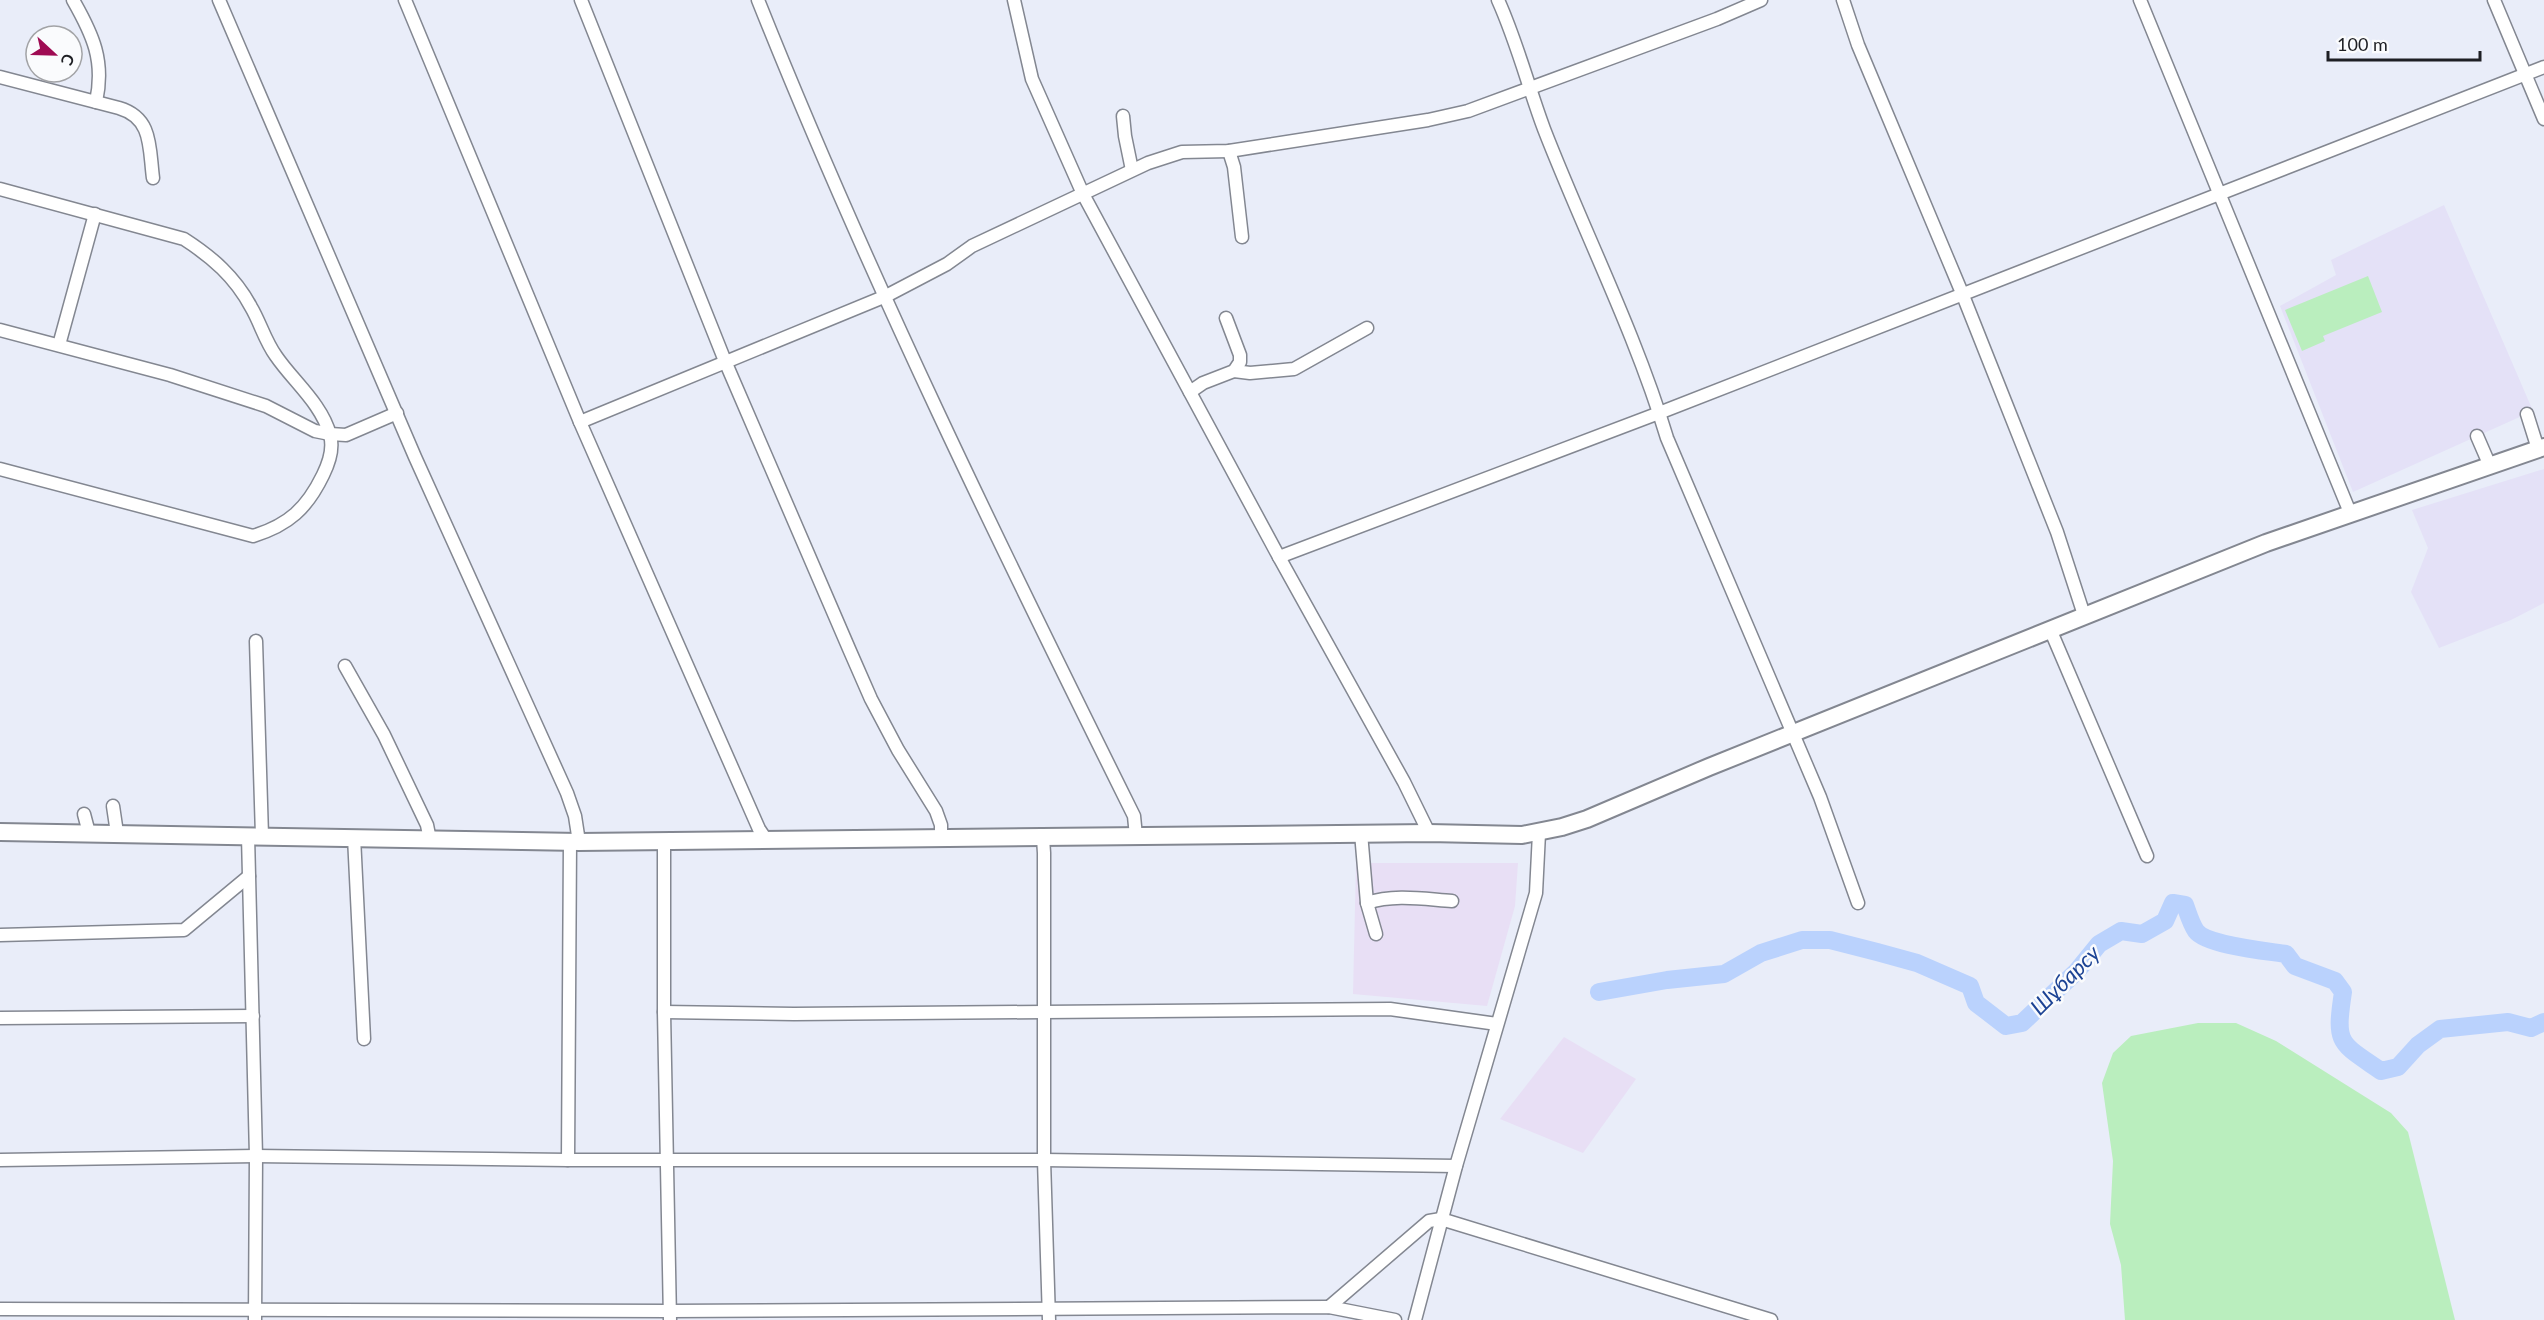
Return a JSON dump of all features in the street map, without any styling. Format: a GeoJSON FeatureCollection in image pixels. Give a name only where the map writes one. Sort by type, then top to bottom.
{"type":"FeatureCollection","features":[{"type":"Feature","properties":{"kind":"street"},"geometry":{"type":"LineString","coordinates":[[73,0],[88,26],[99,56],[100,84],[96,102]]}},
{"type":"Feature","properties":{"kind":"street"},"geometry":{"type":"LineString","coordinates":[[219,0],[397,413],[567,793],[575,816],[568,1160]]}},
{"type":"Feature","properties":{"kind":"street"},"geometry":{"type":"LineString","coordinates":[[405,0],[580,422],[759,829],[767,841]]}},
{"type":"Feature","properties":{"kind":"street"},"geometry":{"type":"LineString","coordinates":[[581,0],[725,361],[871,699],[936,812],[941,825],[941,839]]}},
{"type":"Feature","properties":{"kind":"street"},"geometry":{"type":"LineString","coordinates":[[758,0],[804,116],[886,296],[1005,553],[1134,816],[1136,836]]}},
{"type":"Feature","properties":{"kind":"street"},"geometry":{"type":"LineString","coordinates":[[1014,0],[1017,23],[1032,79],[1083,194],[1279,557],[1404,782],[1429,833]]}},
{"type":"Feature","properties":{"kind":"street"},"geometry":{"type":"LineString","coordinates":[[1498,0],[1544,127],[1667,438],[1791,735],[1820,797],[1858,903]]}},
{"type":"Feature","properties":{"kind":"street"},"geometry":{"type":"LineString","coordinates":[[580,422],[886,296],[947,264],[972,246],[1149,163],[1182,152],[1229,151],[1428,120],[1467,111],[1717,19],[1761,0]]}},
{"type":"Feature","properties":{"kind":"street"},"geometry":{"type":"LineString","coordinates":[[1843,0],[1858,45],[1962,293],[2057,532],[2084,615]]}},
{"type":"Feature","properties":{"kind":"street"},"geometry":{"type":"LineString","coordinates":[[2140,0],[2351,515]]}},
{"type":"Feature","properties":{"kind":"street"},"geometry":{"type":"LineString","coordinates":[[2494,0],[2544,119]]}},
{"type":"Feature","properties":{"kind":"street"},"geometry":{"type":"LineString","coordinates":[[1279,557],[1659,413],[2544,67]]}},
{"type":"Feature","properties":{"kind":"street"},"geometry":{"type":"LineString","coordinates":[[0,77],[128,110],[136,115],[144,124],[153,178]]}},
{"type":"Feature","properties":{"kind":"street"},"geometry":{"type":"LineString","coordinates":[[1124,116],[1125,136],[1132,170]]}},
{"type":"Feature","properties":{"kind":"street"},"geometry":{"type":"LineString","coordinates":[[1229,151],[1234,167],[1242,237]]}},
{"type":"Feature","properties":{"kind":"street"},"geometry":{"type":"LineString","coordinates":[[0,189],[184,238],[205,252],[235,280],[275,355],[299,384],[330,434],[332,449],[327,466],[307,503],[294,516],[271,530],[253,536],[0,469]]}},
{"type":"Feature","properties":{"kind":"street"},"geometry":{"type":"LineString","coordinates":[[59,345],[95,214]]}},
{"type":"Feature","properties":{"kind":"street"},"geometry":{"type":"LineString","coordinates":[[1226,318],[1240,355],[1240,362],[1234,371]]}},
{"type":"Feature","properties":{"kind":"street"},"geometry":{"type":"LineString","coordinates":[[1190,392],[1203,383],[1234,371],[1250,373],[1294,369],[1367,328]]}},
{"type":"Feature","properties":{"kind":"street"},"geometry":{"type":"LineString","coordinates":[[0,330],[180,378],[266,406],[315,431],[346,435],[397,413]]}},
{"type":"Feature","properties":{"kind":"street"},"geometry":{"type":"LineString","coordinates":[[0,832],[575,842],[1361,833],[1499,836],[1539,833],[1587,819],[1709,767],[2266,543],[2541,448],[2527,414]]}},
{"type":"Feature","properties":{"kind":"street"},"geometry":{"type":"LineString","coordinates":[[2477,436],[2490,466]]}},
{"type":"Feature","properties":{"kind":"street"},"geometry":{"type":"LineString","coordinates":[[2050,629],[2148,856]]}},
{"type":"Feature","properties":{"kind":"street"},"geometry":{"type":"LineString","coordinates":[[255,641],[255,836],[249,876],[256,1156],[255,1314]]}},
{"type":"Feature","properties":{"kind":"street"},"geometry":{"type":"LineString","coordinates":[[345,666],[384,735],[427,825],[430,840]]}},
{"type":"Feature","properties":{"kind":"street"},"geometry":{"type":"LineString","coordinates":[[113,806],[117,833]]}},
{"type":"Feature","properties":{"kind":"street"},"geometry":{"type":"LineString","coordinates":[[84,814],[89,833]]}},
{"type":"Feature","properties":{"kind":"street"},"geometry":{"type":"LineString","coordinates":[[1361,833],[1367,903],[1376,934]]}},
{"type":"Feature","properties":{"kind":"street"},"geometry":{"type":"LineString","coordinates":[[1415,1320],[1456,1166],[1536,893],[1539,833]]}},
{"type":"Feature","properties":{"kind":"street"},"geometry":{"type":"LineString","coordinates":[[354,837],[364,1039]]}},
{"type":"Feature","properties":{"kind":"street"},"geometry":{"type":"LineString","coordinates":[[1042,838],[1044,854],[1044,1160],[1049,1315]]}},
{"type":"Feature","properties":{"kind":"street"},"geometry":{"type":"LineString","coordinates":[[664,841],[664,1012],[670,1315]]}},
{"type":"Feature","properties":{"kind":"street"},"geometry":{"type":"LineString","coordinates":[[0,935],[184,930],[249,876]]}},
{"type":"Feature","properties":{"kind":"street"},"geometry":{"type":"LineString","coordinates":[[1367,903],[1380,899],[1400,898],[1452,901]]}},
{"type":"Feature","properties":{"kind":"street"},"geometry":{"type":"LineString","coordinates":[[664,1012],[794,1014],[1390,1009],[1497,1024]]}},
{"type":"Feature","properties":{"kind":"street"},"geometry":{"type":"LineString","coordinates":[[0,1018],[253,1017]]}},
{"type":"Feature","properties":{"kind":"street"},"geometry":{"type":"LineString","coordinates":[[0,1160],[256,1156],[568,1160],[666,1158],[1044,1160],[1456,1166]]}},
{"type":"Feature","properties":{"kind":"street"},"geometry":{"type":"LineString","coordinates":[[1329,1307],[1429,1221],[1441,1219],[1771,1320]]}},
{"type":"Feature","properties":{"kind":"street"},"geometry":{"type":"LineString","coordinates":[[0,1309],[255,1314],[1049,1315],[1329,1307],[1395,1320]]}},
{"type":"Feature","properties":{"kind":"shaded area"},"geometry":{"type":"Polygon","coordinates":[[[2444,205],[2533,411],[2353,492],[2280,306],[2336,275],[2331,260],[2444,205]]]}},
{"type":"Feature","properties":{"kind":"shaded area"},"geometry":{"type":"Polygon","coordinates":[[[2544,469],[2544,603],[2511,620],[2439,648],[2411,592],[2428,548],[2412,510],[2544,469]]]}},
{"type":"Feature","properties":{"kind":"shaded area"},"geometry":{"type":"Polygon","coordinates":[[[1356,863],[1518,863],[1515,906],[1487,1006],[1353,994],[1356,863]]]}},
{"type":"Feature","properties":{"kind":"shaded area"},"geometry":{"type":"Polygon","coordinates":[[[1564,1037],[1636,1079],[1583,1153],[1500,1119],[1564,1037]]]}},
{"type":"Feature","properties":{"kind":"green space"},"geometry":{"type":"Polygon","coordinates":[[[2368,276],[2382,312],[2323,336],[2325,341],[2302,351],[2285,310],[2368,276]]]}},
{"type":"Feature","properties":{"kind":"green space"},"geometry":{"type":"Polygon","coordinates":[[[2198,1023],[2236,1023],[2276,1041],[2391,1113],[2408,1132],[2455,1320],[2125,1320],[2121,1265],[2110,1224],[2113,1161],[2102,1083],[2113,1053],[2131,1036],[2198,1023]]]}},
{"type":"Feature","properties":{"kind":"waterway","name":"Шұбарсу"},"geometry":{"type":"LineString","coordinates":[[1599,992],[1667,980],[1724,974],[1761,953],[1802,940],[1830,940],[1917,963],[1970,986],[1976,1003],[2006,1026],[2022,1023],[2077,971],[2099,944],[2121,931],[2142,934],[2165,921],[2173,903],[2185,905],[2194,928],[2202,936],[2224,944],[2286,954],[2295,966],[2335,981],[2343,992],[2340,1023],[2343,1040],[2356,1054],[2381,1071],[2398,1067],[2418,1045],[2440,1029],[2508,1022],[2531,1028],[2544,1022]]}}]}
